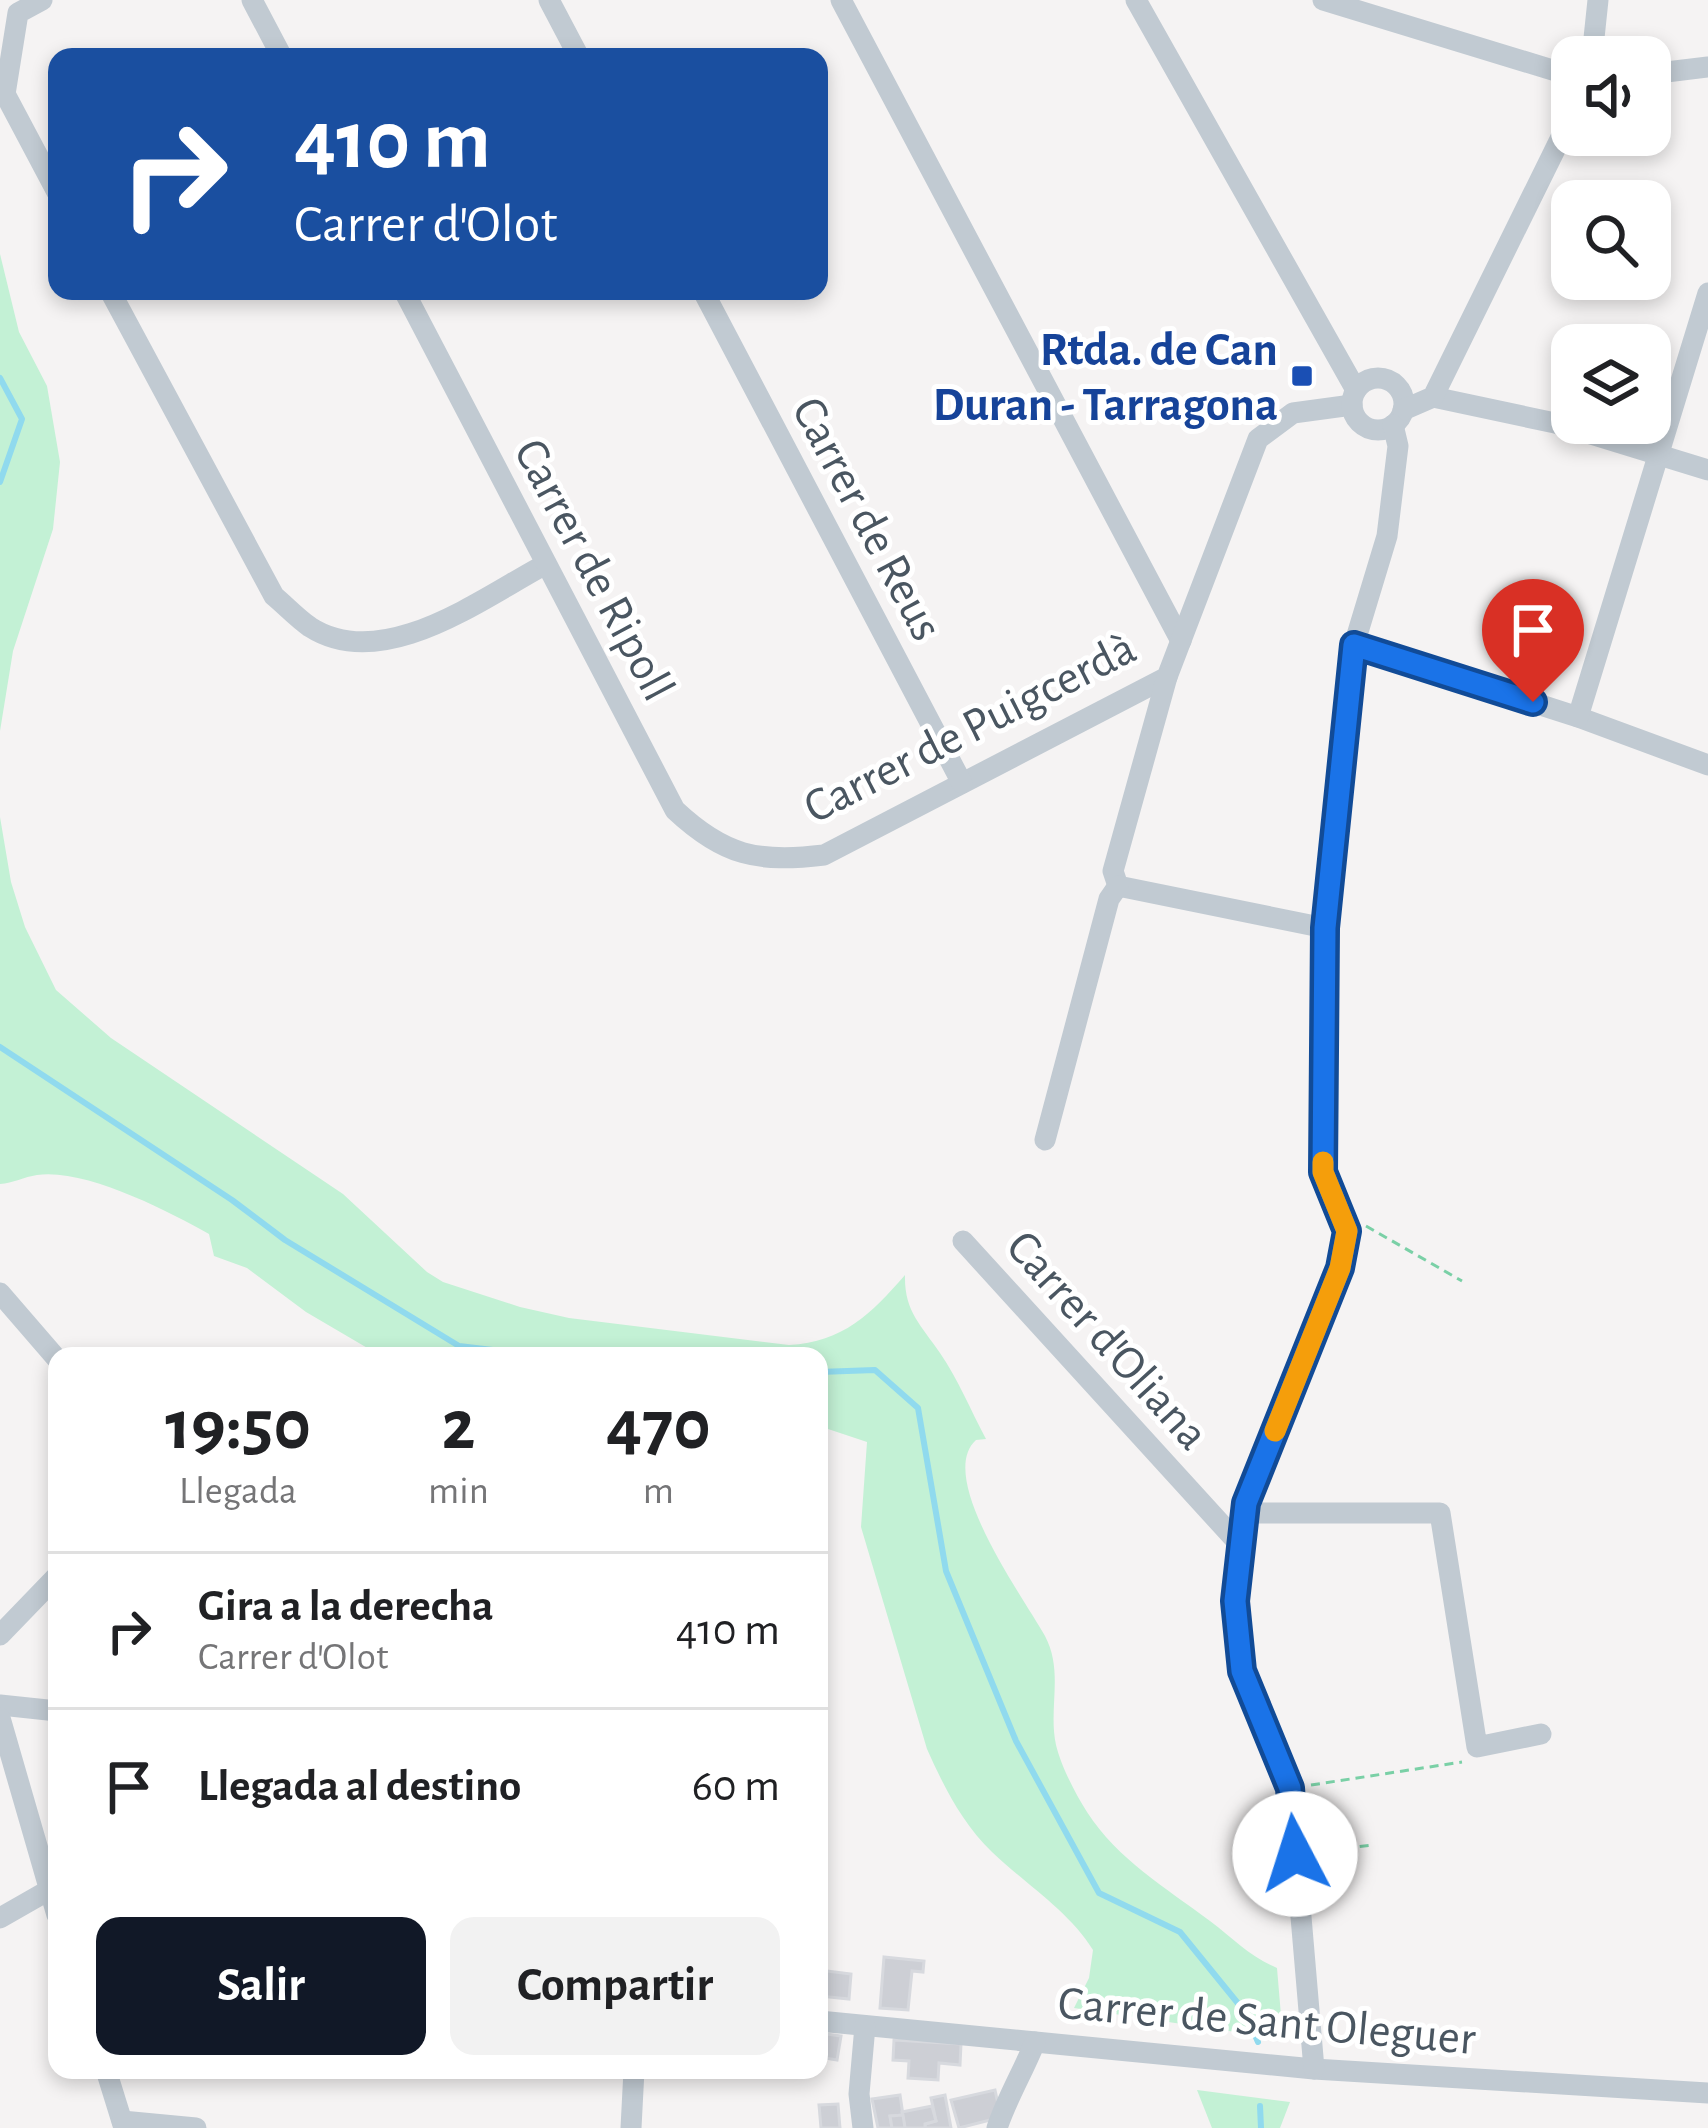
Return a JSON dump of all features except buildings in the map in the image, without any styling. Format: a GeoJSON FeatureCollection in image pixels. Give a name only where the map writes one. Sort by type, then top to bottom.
{"type":"FeatureCollection","features":[{"type":"Feature","properties":{"kind":"street"},"geometry":{"type":"LineString","coordinates":[[43,0],[18,13],[4,94],[48,175]]}},
{"type":"Feature","properties":{"kind":"street"},"geometry":{"type":"LineString","coordinates":[[252,0],[277,48]]}},
{"type":"Feature","properties":{"kind":"street"},"geometry":{"type":"LineString","coordinates":[[549,0],[574,48]]}},
{"type":"Feature","properties":{"kind":"street"},"geometry":{"type":"LineString","coordinates":[[842,0],[1181,641]]}},
{"type":"Feature","properties":{"kind":"street"},"geometry":{"type":"LineString","coordinates":[[1136,0],[1354,397],[1358,421],[1367,428],[1385,429],[1433,397],[1552,156]]}},
{"type":"Feature","properties":{"kind":"street"},"geometry":{"type":"LineString","coordinates":[[1594,36],[1598,0]]}},
{"type":"Feature","properties":{"kind":"street"},"geometry":{"type":"LineString","coordinates":[[1338,2],[1551,69]]}},
{"type":"Feature","properties":{"kind":"street"},"geometry":{"type":"LineString","coordinates":[[1671,71],[1708,67]]}},
{"type":"Feature","properties":{"kind":"street"},"geometry":{"type":"LineString","coordinates":[[1578,717],[1708,293]]}},
{"type":"Feature","properties":{"kind":"street"},"geometry":{"type":"LineString","coordinates":[[115,300],[274,596],[313,629],[344,640],[382,642],[410,637],[546,564]]}},
{"type":"Feature","properties":{"kind":"street","name":"Carrer de Ripoll"},"geometry":{"type":"LineString","coordinates":[[409,300],[675,810],[704,838],[745,855]]}},
{"type":"Feature","properties":{"kind":"street","name":"Carrer de Reus"},"geometry":{"type":"LineString","coordinates":[[708,300],[962,783]]}},
{"type":"Feature","properties":{"kind":"street"},"geometry":{"type":"LineString","coordinates":[[1314,2069],[1290,1788],[1242,1671],[1235,1601],[1245,1513],[1340,1268],[1347,1231],[1323,1172],[1325,928],[1354,645],[1387,536],[1398,446],[1398,388],[1384,379],[1366,381],[1354,397]]}},
{"type":"Feature","properties":{"kind":"street","name":"Carrer de Puigcerdà"},"geometry":{"type":"LineString","coordinates":[[745,855],[778,861],[824,855],[1167,677],[1258,439],[1293,413],[1354,397]]}},
{"type":"Feature","properties":{"kind":"street"},"geometry":{"type":"LineString","coordinates":[[1433,397],[1555,423],[1708,470]]}},
{"type":"Feature","properties":{"kind":"street"},"geometry":{"type":"LineString","coordinates":[[1354,645],[1578,717],[1708,765]]}},
{"type":"Feature","properties":{"kind":"street"},"geometry":{"type":"LineString","coordinates":[[1118,886],[1113,871],[1167,677]]}},
{"type":"Feature","properties":{"kind":"street"},"geometry":{"type":"LineString","coordinates":[[1118,886],[1325,928]]}},
{"type":"Feature","properties":{"kind":"street"},"geometry":{"type":"LineString","coordinates":[[1045,1140],[1109,898],[1118,886]]}},
{"type":"Feature","properties":{"kind":"street","name":"Carrer d'Oliana"},"geometry":{"type":"LineString","coordinates":[[962,1241],[1241,1546]]}},
{"type":"Feature","properties":{"kind":"street"},"geometry":{"type":"LineString","coordinates":[[0,1293],[48,1349]]}},
{"type":"Feature","properties":{"kind":"street"},"geometry":{"type":"LineString","coordinates":[[1245,1513],[1440,1513],[1477,1747],[1541,1734]]}},
{"type":"Feature","properties":{"kind":"street"},"geometry":{"type":"LineString","coordinates":[[0,1635],[48,1585]]}},
{"type":"Feature","properties":{"kind":"street"},"geometry":{"type":"LineString","coordinates":[[0,1705],[48,1710]]}},
{"type":"Feature","properties":{"kind":"street"},"geometry":{"type":"LineString","coordinates":[[0,1718],[48,1886]]}},
{"type":"Feature","properties":{"kind":"street"},"geometry":{"type":"LineString","coordinates":[[0,1918],[48,1891]]}},
{"type":"Feature","properties":{"kind":"street","name":"Carrer de Sant Oleguer"},"geometry":{"type":"LineString","coordinates":[[828,2022],[1314,2069],[1708,2092]]}},
{"type":"Feature","properties":{"kind":"street"},"geometry":{"type":"LineString","coordinates":[[863,2128],[859,2094],[865,2026]]}},
{"type":"Feature","properties":{"kind":"street"},"geometry":{"type":"LineString","coordinates":[[998,2128],[1035,2042]]}},
{"type":"Feature","properties":{"kind":"street"},"geometry":{"type":"LineString","coordinates":[[109,2079],[123,2124],[196,2128]]}},
{"type":"Feature","properties":{"kind":"street"},"geometry":{"type":"LineString","coordinates":[[631,2128],[634,2079]]}},
{"type":"Feature","properties":{"kind":"path"},"geometry":{"type":"LineString","coordinates":[[1347,1231],[1366,1226],[1462,1280]]}},
{"type":"Feature","properties":{"kind":"path"},"geometry":{"type":"LineString","coordinates":[[1290,1788],[1474,1760],[1477,1747]]}},
{"type":"Feature","properties":{"kind":"path"},"geometry":{"type":"LineString","coordinates":[[1295,1854],[1373,1845]]}},
{"type":"Feature","properties":{"kind":"green space"},"geometry":{"type":"Polygon","coordinates":[[[0,254],[19,332],[47,386],[60,462],[53,529],[13,651],[0,731],[0,254]]]}},
{"type":"Feature","properties":{"kind":"green space"},"geometry":{"type":"Polygon","coordinates":[[[0,817],[11,882],[25,927],[56,990],[111,1038],[343,1194],[443,1282],[569,1318],[789,1345],[825,1338],[854,1324],[905,1275],[915,1317],[953,1373],[986,1439],[976,1440],[966,1457],[967,1481],[987,1538],[1051,1650],[1054,1731],[1069,1779],[1099,1829],[1128,1859],[1250,1953],[1277,1968],[1283,2039],[1074,2008],[1089,1978],[1093,1950],[1059,1910],[981,1841],[955,1804],[927,1749],[861,1527],[867,1442],[828,1429],[828,1347],[366,1347],[306,1312],[247,1268],[214,1256],[209,1234],[149,1203],[102,1185],[56,1175],[0,1184],[0,817]]]}},
{"type":"Feature","properties":{"kind":"green space"},"geometry":{"type":"Polygon","coordinates":[[[1197,2090],[1290,2102],[1280,2128],[1212,2128],[1197,2090]]]}},
{"type":"Feature","properties":{"kind":"waterway"},"geometry":{"type":"LineString","coordinates":[[0,378],[22,419],[0,482]]}},
{"type":"Feature","properties":{"kind":"waterway"},"geometry":{"type":"LineString","coordinates":[[0,1047],[285,1240],[467,1347]]}},
{"type":"Feature","properties":{"kind":"waterway"},"geometry":{"type":"LineString","coordinates":[[828,1372],[875,1370],[918,1408],[946,1571],[1016,1741],[1099,1893],[1180,1932],[1245,2012],[1258,2042]]}},
{"type":"Feature","properties":{"kind":"waterway"},"geometry":{"type":"LineString","coordinates":[[1260,2106],[1261,2128]]}},
{"type":"Feature","properties":{"kind":"slow traffic"},"geometry":{"type":"LineString","coordinates":[[1275,1431],[1340,1268],[1347,1231],[1323,1162]]}},
{"type":"Feature","properties":{"kind":"place","name":"Rtda. de Can Duran - Tarragona"},"geometry":{"type":"Point","coordinates":[1302,376]}},
{"type":"Feature","properties":{"kind":"route"},"geometry":{"type":"LineString","coordinates":[[1295,1854],[1290,1788],[1242,1671],[1235,1601],[1246,1503],[1340,1268],[1347,1231],[1323,1172],[1325,928],[1354,645],[1533,702]]}}]}
